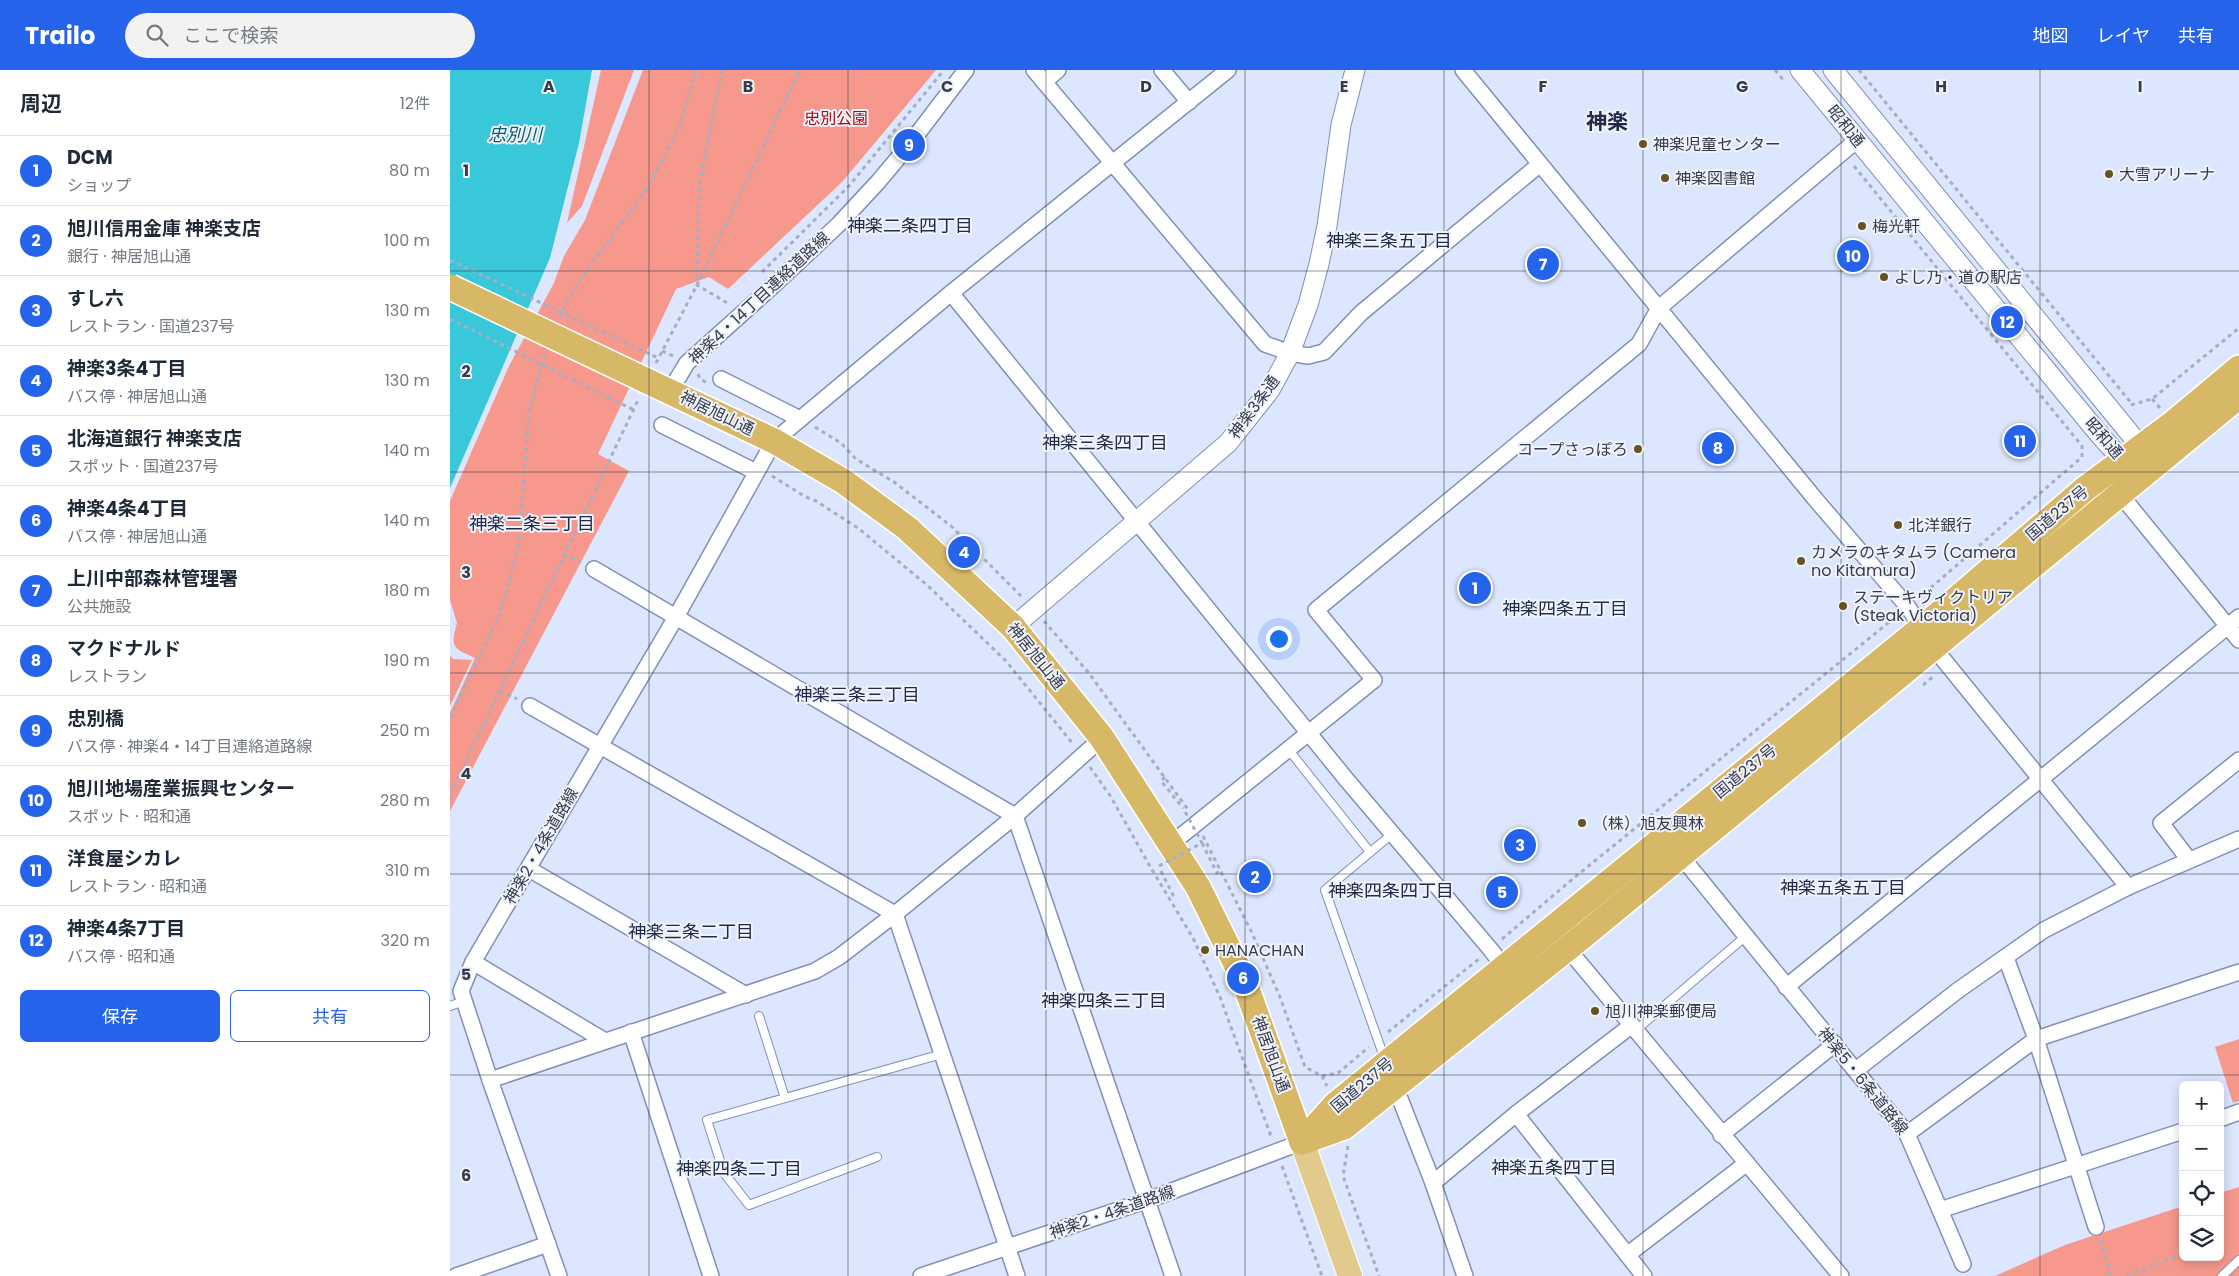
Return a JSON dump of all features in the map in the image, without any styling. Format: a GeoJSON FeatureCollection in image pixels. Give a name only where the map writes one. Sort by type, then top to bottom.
{"type":"FeatureCollection","features":[{"type":"Feature","properties":{"kind":"highway","name":"神居旭山通"},"geometry":{"type":"LineString","coordinates":[[450,286],[774,441],[843,481],[907,528],[1013,627],[1102,738],[1198,887],[1243,978],[1302,1142]]}},
{"type":"Feature","properties":{"kind":"highway","name":"国道237号"},"geometry":{"type":"LineString","coordinates":[[1504,968],[1567,948],[1680,855],[1927,639],[2122,461],[2239,368]]}},
{"type":"Feature","properties":{"kind":"highway","name":"国道237号"},"geometry":{"type":"LineString","coordinates":[[1302,1142],[1335,1105],[1390,1076],[1504,968],[1665,834],[2121,496],[2145,472],[2239,396]]}},
{"type":"Feature","properties":{"kind":"main road","name":"神居旭山通"},"geometry":{"type":"LineString","coordinates":[[1302,1142],[1350,1276]]}},
{"type":"Feature","properties":{"kind":"street","name":"神楽4・14丁目連絡道路線"},"geometry":{"type":"LineString","coordinates":[[670,390],[687,364],[776,283],[864,196],[910,145],[966,70]]}},
{"type":"Feature","properties":{"kind":"street"},"geometry":{"type":"LineString","coordinates":[[1058,70],[1039,76],[1265,344],[1290,353],[1308,356],[1324,352],[1361,313],[1540,164]]}},
{"type":"Feature","properties":{"kind":"street"},"geometry":{"type":"LineString","coordinates":[[1162,70],[1189,102]]}},
{"type":"Feature","properties":{"kind":"street","name":"神楽2・4条道路線"},"geometry":{"type":"LineString","coordinates":[[559,1276],[490,1080],[457,1004],[473,962],[676,617],[774,441],[952,293],[1228,70]]}},
{"type":"Feature","properties":{"kind":"street","name":"神楽3条通"},"geometry":{"type":"LineString","coordinates":[[1013,627],[1228,443],[1270,390],[1290,353],[1308,306],[1327,226],[1341,125],[1355,70]]}},
{"type":"Feature","properties":{"kind":"street"},"geometry":{"type":"LineString","coordinates":[[1463,70],[1908,607],[1927,639],[2038,780],[2128,888]]}},
{"type":"Feature","properties":{"kind":"street","name":"昭和通"},"geometry":{"type":"LineString","coordinates":[[1800,70],[2122,461],[2145,472]]}},
{"type":"Feature","properties":{"kind":"street","name":"昭和通"},"geometry":{"type":"LineString","coordinates":[[1833,70],[2122,461]]}},
{"type":"Feature","properties":{"kind":"street"},"geometry":{"type":"LineString","coordinates":[[1171,844],[1374,680],[1316,610],[1639,344],[1659,308],[1857,140]]}},
{"type":"Feature","properties":{"kind":"street"},"geometry":{"type":"LineString","coordinates":[[952,293],[1136,523],[1504,968]]}},
{"type":"Feature","properties":{"kind":"street"},"geometry":{"type":"LineString","coordinates":[[721,379],[800,418]]}},
{"type":"Feature","properties":{"kind":"street"},"geometry":{"type":"LineString","coordinates":[[662,425],[756,472]]}},
{"type":"Feature","properties":{"kind":"street"},"geometry":{"type":"LineString","coordinates":[[2122,461],[2121,496],[2234,622],[2239,640]]}},
{"type":"Feature","properties":{"kind":"street"},"geometry":{"type":"LineString","coordinates":[[594,570],[1014,816],[1173,1276]]}},
{"type":"Feature","properties":{"kind":"street"},"geometry":{"type":"LineString","coordinates":[[1786,987],[2234,622]]}},
{"type":"Feature","properties":{"kind":"street"},"geometry":{"type":"LineString","coordinates":[[530,706],[895,914],[1018,1276]]}},
{"type":"Feature","properties":{"kind":"street"},"geometry":{"type":"LineString","coordinates":[[490,1080],[815,972],[839,957],[895,914],[1014,816],[1102,738]]}},
{"type":"Feature","properties":{"kind":"street"},"geometry":{"type":"LineString","coordinates":[[2189,860],[2161,823],[2239,760]]}},
{"type":"Feature","properties":{"kind":"street","name":"神楽5・6条道路線"},"geometry":{"type":"LineString","coordinates":[[1665,834],[1786,987],[1835,1044],[1907,1134],[1963,1264]]}},
{"type":"Feature","properties":{"kind":"street"},"geometry":{"type":"LineString","coordinates":[[1856,1070],[1957,991],[2044,930],[2128,888],[2239,839]]}},
{"type":"Feature","properties":{"kind":"street"},"geometry":{"type":"LineString","coordinates":[[529,869],[746,995]]}},
{"type":"Feature","properties":{"kind":"street"},"geometry":{"type":"LineString","coordinates":[[1550,930],[1841,1276]]}},
{"type":"Feature","properties":{"kind":"street"},"geometry":{"type":"LineString","coordinates":[[2006,958],[2036,1039],[2096,1227]]}},
{"type":"Feature","properties":{"kind":"street"},"geometry":{"type":"LineString","coordinates":[[473,962],[605,1041]]}},
{"type":"Feature","properties":{"kind":"street"},"geometry":{"type":"LineString","coordinates":[[1907,1134],[2036,1039],[2239,972]]}},
{"type":"Feature","properties":{"kind":"street"},"geometry":{"type":"LineString","coordinates":[[1433,1183],[1516,1114],[1634,1028]]}},
{"type":"Feature","properties":{"kind":"street"},"geometry":{"type":"LineString","coordinates":[[631,1032],[712,1276]]}},
{"type":"Feature","properties":{"kind":"street"},"geometry":{"type":"LineString","coordinates":[[1721,1135],[1835,1044]]}},
{"type":"Feature","properties":{"kind":"street"},"geometry":{"type":"LineString","coordinates":[[1390,1076],[1433,1183],[1465,1276]]}},
{"type":"Feature","properties":{"kind":"street"},"geometry":{"type":"LineString","coordinates":[[2224,1118],[2239,1112]]}},
{"type":"Feature","properties":{"kind":"street"},"geometry":{"type":"LineString","coordinates":[[1516,1114],[1644,1276]]}},
{"type":"Feature","properties":{"kind":"street"},"geometry":{"type":"LineString","coordinates":[[1940,1210],[2179,1132]]}},
{"type":"Feature","properties":{"kind":"street","name":"神楽2・4条道路線"},"geometry":{"type":"LineString","coordinates":[[920,1276],[1148,1200],[1302,1142]]}},
{"type":"Feature","properties":{"kind":"street"},"geometry":{"type":"LineString","coordinates":[[1627,1255],[1747,1164]]}},
{"type":"Feature","properties":{"kind":"street"},"geometry":{"type":"LineString","coordinates":[[456,1276],[548,1244]]}},
{"type":"Feature","properties":{"kind":"lane"},"geometry":{"type":"LineString","coordinates":[[1288,749],[1370,852]]}},
{"type":"Feature","properties":{"kind":"lane"},"geometry":{"type":"LineString","coordinates":[[1390,1076],[1324,890],[1392,834]]}},
{"type":"Feature","properties":{"kind":"lane"},"geometry":{"type":"LineString","coordinates":[[1634,1028],[1746,936]]}},
{"type":"Feature","properties":{"kind":"lane"},"geometry":{"type":"LineString","coordinates":[[759,1016],[785,1098]]}},
{"type":"Feature","properties":{"kind":"lane"},"geometry":{"type":"LineString","coordinates":[[877,1157],[749,1205],[724,1173],[707,1120],[942,1054]]}},
{"type":"Feature","properties":{"kind":"lane"},"geometry":{"type":"LineString","coordinates":[[2222,1276],[2239,1260]]}},
{"type":"Feature","properties":{"kind":"path"},"geometry":{"type":"LineString","coordinates":[[697,285],[699,188],[722,70]]}},
{"type":"Feature","properties":{"kind":"path"},"geometry":{"type":"LineString","coordinates":[[450,260],[658,358],[697,285],[800,70]]}},
{"type":"Feature","properties":{"kind":"path"},"geometry":{"type":"LineString","coordinates":[[756,278],[849,186],[944,70]]}},
{"type":"Feature","properties":{"kind":"path"},"geometry":{"type":"LineString","coordinates":[[1775,70],[1788,85]]}},
{"type":"Feature","properties":{"kind":"path"},"geometry":{"type":"LineString","coordinates":[[1859,70],[2132,404],[2152,399],[2239,328]]}},
{"type":"Feature","properties":{"kind":"path"},"geometry":{"type":"LineString","coordinates":[[1305,1067],[1322,1076],[1338,1073],[1378,1040],[1504,968],[1550,897],[1908,607],[2082,457],[2082,446],[1842,152]]}},
{"type":"Feature","properties":{"kind":"path"},"geometry":{"type":"LineString","coordinates":[[697,285],[729,304],[735,298]]}},
{"type":"Feature","properties":{"kind":"path"},"geometry":{"type":"LineString","coordinates":[[450,319],[634,410],[450,794]]}},
{"type":"Feature","properties":{"kind":"path"},"geometry":{"type":"LineString","coordinates":[[450,718],[500,614]]}},
{"type":"Feature","properties":{"kind":"path"},"geometry":{"type":"LineString","coordinates":[[1165,777],[1161,781],[1183,808],[1214,868],[1217,872],[1220,871]]}},
{"type":"Feature","properties":{"kind":"path"},"geometry":{"type":"LineString","coordinates":[[1134,840],[1141,836]]}},
{"type":"Feature","properties":{"kind":"path"},"geometry":{"type":"LineString","coordinates":[[1159,866],[1202,843]]}},
{"type":"Feature","properties":{"kind":"path"},"geometry":{"type":"LineString","coordinates":[[1169,898],[1173,895],[1171,890]]}},
{"type":"Feature","properties":{"kind":"path"},"geometry":{"type":"LineString","coordinates":[[1349,1149],[1343,1176],[1379,1276]]}},
{"type":"Feature","properties":{"kind":"path"},"geometry":{"type":"LineString","coordinates":[[2102,1245],[2110,1276]]}},
{"type":"Feature","properties":{"kind":"path"},"geometry":{"type":"LineString","coordinates":[[2127,1276],[2179,1256]]}},
{"type":"Feature","properties":{"kind":"green space"},"geometry":{"type":"Polygon","coordinates":[[[601,70],[634,70],[582,206],[567,223],[601,70]]]}},
{"type":"Feature","properties":{"kind":"green space","name":"忠別公園"},"geometry":{"type":"Polygon","coordinates":[[[643,70],[936,70],[842,182],[728,289],[709,277],[676,289],[598,454],[629,471],[450,811],[450,713],[475,658],[458,649],[454,642],[457,623],[450,600],[450,501],[509,366],[554,283],[564,256],[585,220],[643,70]]]}},
{"type":"Feature","properties":{"kind":"green space"},"geometry":{"type":"Polygon","coordinates":[[[450,655],[453,659],[472,660],[450,706],[450,655]]]}},
{"type":"Feature","properties":{"kind":"green space"},"geometry":{"type":"Polygon","coordinates":[[[2239,1039],[2239,1101],[2233,1103],[2215,1047],[2239,1039]]]}},
{"type":"Feature","properties":{"kind":"green space"},"geometry":{"type":"Polygon","coordinates":[[[2239,1187],[2239,1276],[1995,1276],[2065,1245],[2179,1207],[2179,1261],[2224,1261],[2224,1192],[2239,1187]]]}},
{"type":"Feature","properties":{"kind":"water","name":"忠別川"},"geometry":{"type":"Polygon","coordinates":[[[450,70],[592,70],[579,143],[550,258],[450,488],[450,70]]]}},
{"type":"Feature","properties":{"kind":"place","name":"神楽児童センター"},"geometry":{"type":"Point","coordinates":[1643,144]}},
{"type":"Feature","properties":{"kind":"place","name":"忠別橋"},"geometry":{"type":"Point","coordinates":[909,145]}},
{"type":"Feature","properties":{"kind":"place","name":"大雪アリーナ"},"geometry":{"type":"Point","coordinates":[2109,174]}},
{"type":"Feature","properties":{"kind":"place","name":"神楽図書館"},"geometry":{"type":"Point","coordinates":[1665,178]}},
{"type":"Feature","properties":{"kind":"place","name":"梅光軒"},"geometry":{"type":"Point","coordinates":[1862,226]}},
{"type":"Feature","properties":{"kind":"place","name":"旭川地場産業振興センター"},"geometry":{"type":"Point","coordinates":[1853,256]}},
{"type":"Feature","properties":{"kind":"place","name":"上川中部森林管理署"},"geometry":{"type":"Point","coordinates":[1543,264]}},
{"type":"Feature","properties":{"kind":"place","name":"よし乃・道の駅店"},"geometry":{"type":"Point","coordinates":[1884,277]}},
{"type":"Feature","properties":{"kind":"place","name":"神楽4条7丁目"},"geometry":{"type":"Point","coordinates":[2007,322]}},
{"type":"Feature","properties":{"kind":"place","name":"洋食屋シカレ"},"geometry":{"type":"Point","coordinates":[2020,441]}},
{"type":"Feature","properties":{"kind":"place","name":"マクドナルド"},"geometry":{"type":"Point","coordinates":[1718,448]}},
{"type":"Feature","properties":{"kind":"place","name":"コープさっぽろ"},"geometry":{"type":"Point","coordinates":[1638,449]}},
{"type":"Feature","properties":{"kind":"place","name":"北洋銀行"},"geometry":{"type":"Point","coordinates":[1898,525]}},
{"type":"Feature","properties":{"kind":"place","name":"神楽3条4丁目"},"geometry":{"type":"Point","coordinates":[964,552]}},
{"type":"Feature","properties":{"kind":"place","name":"カメラのキタムラ (Camera no Kitamura)"},"geometry":{"type":"Point","coordinates":[1801,561]}},
{"type":"Feature","properties":{"kind":"place","name":"DCM"},"geometry":{"type":"Point","coordinates":[1475,588]}},
{"type":"Feature","properties":{"kind":"place","name":"ステーキヴィクトリア (Steak Victoria)"},"geometry":{"type":"Point","coordinates":[1843,606]}},
{"type":"Feature","properties":{"kind":"place","name":"（株）旭友興林"},"geometry":{"type":"Point","coordinates":[1582,823]}},
{"type":"Feature","properties":{"kind":"place","name":"すし六"},"geometry":{"type":"Point","coordinates":[1520,845]}},
{"type":"Feature","properties":{"kind":"place","name":"旭川信用金庫 神楽支店"},"geometry":{"type":"Point","coordinates":[1255,877]}},
{"type":"Feature","properties":{"kind":"place","name":"北海道銀行 神楽支店"},"geometry":{"type":"Point","coordinates":[1502,892]}},
{"type":"Feature","properties":{"kind":"place","name":"HANACHAN"},"geometry":{"type":"Point","coordinates":[1205,950]}},
{"type":"Feature","properties":{"kind":"place","name":"神楽4条4丁目"},"geometry":{"type":"Point","coordinates":[1243,978]}},
{"type":"Feature","properties":{"kind":"place","name":"旭川神楽郵便局"},"geometry":{"type":"Point","coordinates":[1595,1011]}},
{"type":"Feature","properties":{"kind":"district","name":"神楽"},"geometry":{"type":"Point","coordinates":[1607,121]}},
{"type":"Feature","properties":{"kind":"district","name":"神楽二条四丁目"},"geometry":{"type":"Point","coordinates":[910,225]}},
{"type":"Feature","properties":{"kind":"district","name":"神楽三条五丁目"},"geometry":{"type":"Point","coordinates":[1389,240]}},
{"type":"Feature","properties":{"kind":"district","name":"神楽三条四丁目"},"geometry":{"type":"Point","coordinates":[1105,442]}},
{"type":"Feature","properties":{"kind":"district","name":"神楽二条三丁目"},"geometry":{"type":"Point","coordinates":[532,523]}},
{"type":"Feature","properties":{"kind":"district","name":"神楽四条五丁目"},"geometry":{"type":"Point","coordinates":[1565,608]}},
{"type":"Feature","properties":{"kind":"district","name":"神楽三条三丁目"},"geometry":{"type":"Point","coordinates":[857,694]}},
{"type":"Feature","properties":{"kind":"district","name":"神楽五条五丁目"},"geometry":{"type":"Point","coordinates":[1843,887]}},
{"type":"Feature","properties":{"kind":"district","name":"神楽四条四丁目"},"geometry":{"type":"Point","coordinates":[1391,890]}},
{"type":"Feature","properties":{"kind":"district","name":"神楽三条二丁目"},"geometry":{"type":"Point","coordinates":[691,931]}},
{"type":"Feature","properties":{"kind":"district","name":"神楽四条三丁目"},"geometry":{"type":"Point","coordinates":[1104,1000]}},
{"type":"Feature","properties":{"kind":"district","name":"神楽五条四丁目"},"geometry":{"type":"Point","coordinates":[1554,1167]}},
{"type":"Feature","properties":{"kind":"district","name":"神楽四条二丁目"},"geometry":{"type":"Point","coordinates":[739,1168]}}]}
